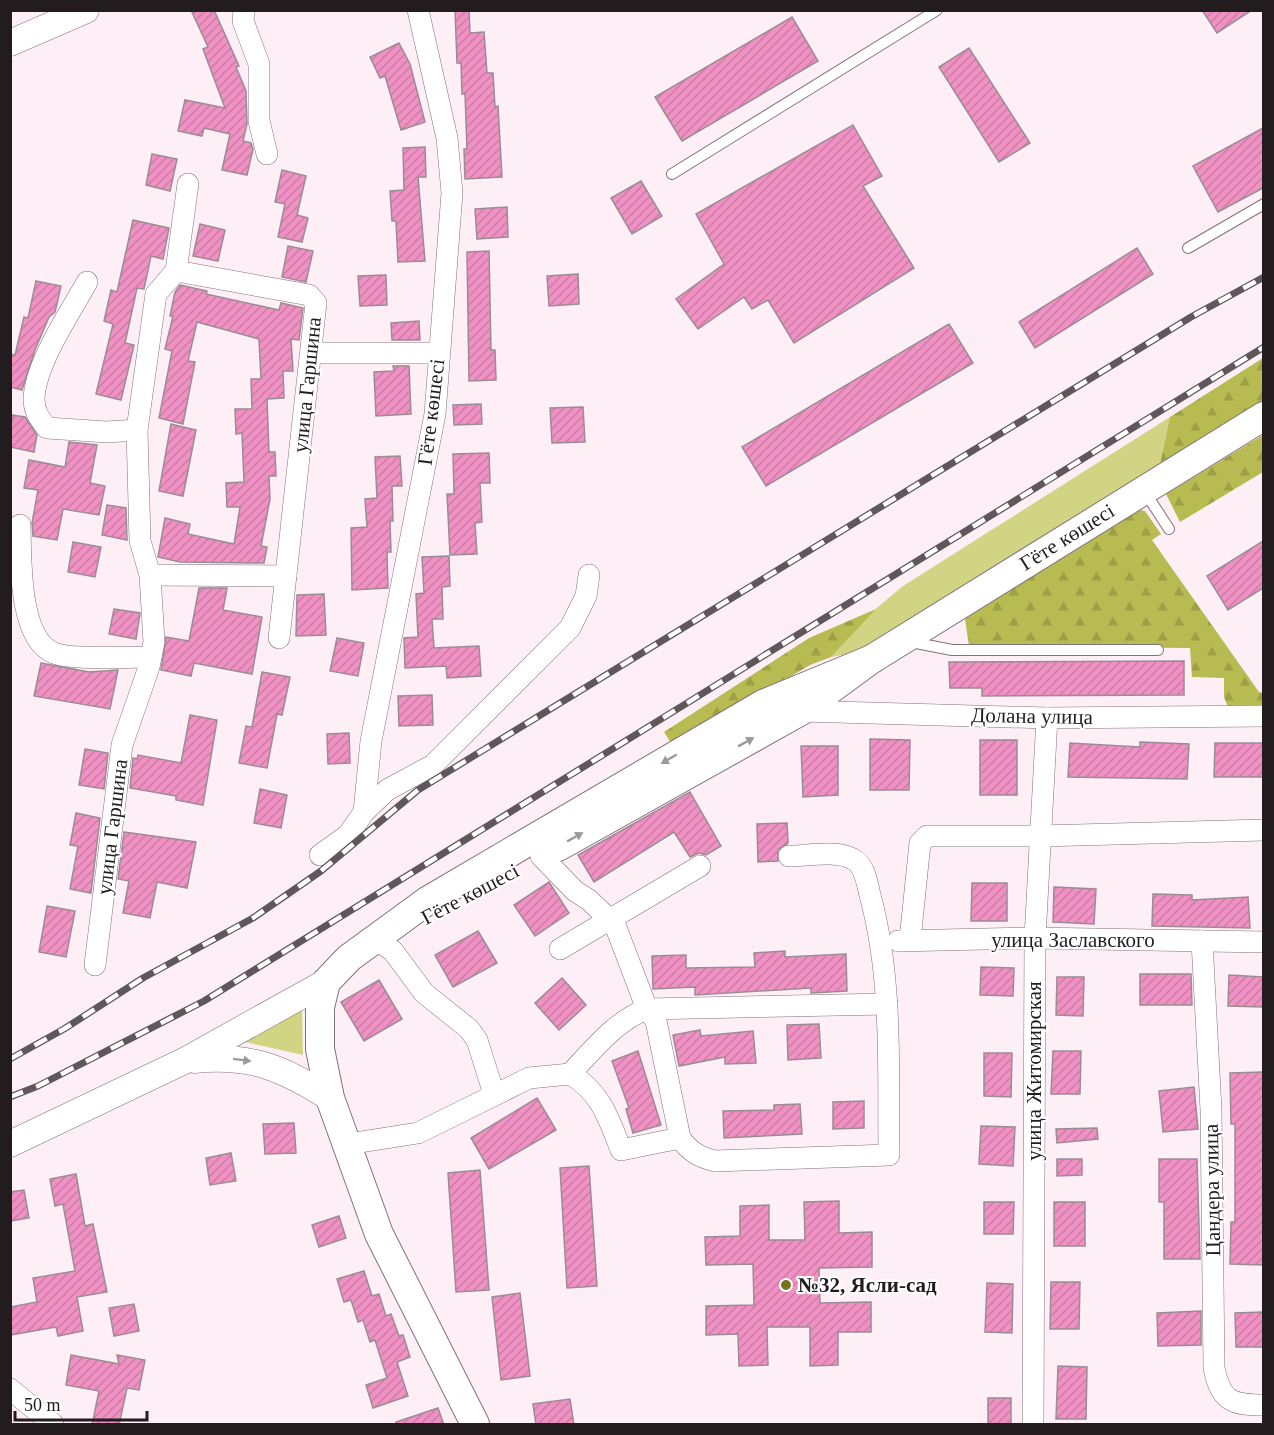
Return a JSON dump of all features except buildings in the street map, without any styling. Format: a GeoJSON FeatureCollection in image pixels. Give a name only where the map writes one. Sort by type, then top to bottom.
{"type":"FeatureCollection","features":[{"type":"Feature","properties":{"kind":"main road","name":"Гёте көшесі"},"geometry":{"type":"LineString","coordinates":[[374,938],[434,916],[801,711],[872,659],[1263,416]]}},
{"type":"Feature","properties":{"kind":"main road","name":"Гёте көшесі"},"geometry":{"type":"LineString","coordinates":[[326,982],[349,958],[426,901],[763,704],[872,659]]}},
{"type":"Feature","properties":{"kind":"main road"},"geometry":{"type":"LineString","coordinates":[[326,982],[320,1007],[320,1049],[330,1098],[379,1234],[475,1425]]}},
{"type":"Feature","properties":{"kind":"street"},"geometry":{"type":"LineString","coordinates":[[10,42],[86,10]]}},
{"type":"Feature","properties":{"kind":"street"},"geometry":{"type":"LineString","coordinates":[[244,10],[243,21],[259,64],[259,121],[267,154]]}},
{"type":"Feature","properties":{"kind":"street","name":"Гёте көшесі"},"geometry":{"type":"LineString","coordinates":[[364,812],[371,741],[435,414],[452,193],[447,138],[418,10]]}},
{"type":"Feature","properties":{"kind":"street"},"geometry":{"type":"LineString","coordinates":[[176,271],[188,184]]}},
{"type":"Feature","properties":{"kind":"street","name":"улица Гаршина"},"geometry":{"type":"LineString","coordinates":[[95,965],[122,745],[154,642],[150,575],[140,541],[137,430],[156,294],[176,271],[309,295],[316,303],[279,638]]}},
{"type":"Feature","properties":{"kind":"street"},"geometry":{"type":"LineString","coordinates":[[87,282],[45,357],[34,399],[37,416],[48,428],[106,432],[137,430]]}},
{"type":"Feature","properties":{"kind":"street"},"geometry":{"type":"LineString","coordinates":[[312,353],[439,353]]}},
{"type":"Feature","properties":{"kind":"street"},"geometry":{"type":"LineString","coordinates":[[20,525],[23,587],[32,630],[41,645],[54,654],[69,656],[151,657]]}},
{"type":"Feature","properties":{"kind":"street"},"geometry":{"type":"LineString","coordinates":[[150,575],[286,576]]}},
{"type":"Feature","properties":{"kind":"street"},"geometry":{"type":"LineString","coordinates":[[320,855],[348,835],[364,812],[387,790],[433,765],[570,628],[586,596],[589,575]]}},
{"type":"Feature","properties":{"kind":"street","name":"Долана улица"},"geometry":{"type":"LineString","coordinates":[[801,711],[1047,717],[1263,716]]}},
{"type":"Feature","properties":{"kind":"street","name":"улица Житомирская"},"geometry":{"type":"LineString","coordinates":[[1033,1425],[1035,938],[1047,717]]}},
{"type":"Feature","properties":{"kind":"street"},"geometry":{"type":"LineString","coordinates":[[910,940],[920,843],[924,837],[1263,830]]}},
{"type":"Feature","properties":{"kind":"street"},"geometry":{"type":"LineString","coordinates":[[541,856],[575,891],[589,900],[615,925],[647,1008],[656,1021],[680,1138],[688,1150],[715,1161],[889,1155],[887,1004],[882,941],[864,871],[854,859],[836,855],[789,856]]}},
{"type":"Feature","properties":{"kind":"street"},"geometry":{"type":"LineString","coordinates":[[560,949],[700,866]]}},
{"type":"Feature","properties":{"kind":"street"},"geometry":{"type":"LineString","coordinates":[[374,938],[393,951],[424,993],[469,1029],[477,1040],[494,1094]]}},
{"type":"Feature","properties":{"kind":"street","name":"улица Заславского"},"geometry":{"type":"LineString","coordinates":[[882,941],[1035,938],[1263,942]]}},
{"type":"Feature","properties":{"kind":"street","name":"Цандера улица"},"geometry":{"type":"LineString","coordinates":[[1202,941],[1211,1110],[1214,1368],[1221,1391],[1234,1403],[1263,1405]]}},
{"type":"Feature","properties":{"kind":"street"},"geometry":{"type":"LineString","coordinates":[[10,1144],[184,1061],[326,982]]}},
{"type":"Feature","properties":{"kind":"street"},"geometry":{"type":"LineString","coordinates":[[570,1074],[616,1027],[632,1014],[647,1008],[887,1004]]}},
{"type":"Feature","properties":{"kind":"street"},"geometry":{"type":"LineString","coordinates":[[184,1061],[219,1057],[252,1061],[294,1075],[330,1098]]}},
{"type":"Feature","properties":{"kind":"street"},"geometry":{"type":"LineString","coordinates":[[348,1144],[417,1133],[529,1078],[570,1074],[584,1082],[597,1096],[621,1150],[680,1138]]}},
{"type":"Feature","properties":{"kind":"street"},"geometry":{"type":"LineString","coordinates":[[10,1389],[53,1425]]}},
{"type":"Feature","properties":{"kind":"lane"},"geometry":{"type":"LineString","coordinates":[[672,174],[937,10]]}},
{"type":"Feature","properties":{"kind":"lane"},"geometry":{"type":"LineString","coordinates":[[1188,248],[1263,204]]}},
{"type":"Feature","properties":{"kind":"lane"},"geometry":{"type":"LineString","coordinates":[[1144,490],[1169,529]]}},
{"type":"Feature","properties":{"kind":"lane"},"geometry":{"type":"LineString","coordinates":[[902,640],[952,650],[1158,650]]}},
{"type":"Feature","properties":{"kind":"green space"},"geometry":{"type":"Polygon","coordinates":[[[1263,358],[1263,409],[1158,473],[1170,417],[1263,358]]]}},
{"type":"Feature","properties":{"kind":"green space"},"geometry":{"type":"Polygon","coordinates":[[[1170,417],[1158,473],[858,652],[831,657],[872,612],[903,586],[1170,417]]]}},
{"type":"Feature","properties":{"kind":"green space"},"geometry":{"type":"Polygon","coordinates":[[[1263,435],[1263,472],[1180,522],[1166,494],[1263,435]]]}},
{"type":"Feature","properties":{"kind":"green space"},"geometry":{"type":"Polygon","coordinates":[[[1140,510],[1145,511],[1161,534],[1152,540],[1259,692],[1263,693],[1263,723],[1229,710],[1224,697],[1224,678],[1192,677],[1190,648],[969,646],[965,619],[1120,520],[1140,510]]]}},
{"type":"Feature","properties":{"kind":"green space"},"geometry":{"type":"Polygon","coordinates":[[[876,609],[831,657],[810,665],[673,746],[664,732],[809,638],[876,609]]]}},
{"type":"Feature","properties":{"kind":"green space"},"geometry":{"type":"Polygon","coordinates":[[[302,1002],[303,1055],[241,1041],[302,1002]]]}},
{"type":"Feature","properties":{"kind":"railway"},"geometry":{"type":"LineString","coordinates":[[10,1059],[64,1029],[143,978],[253,918],[321,871],[418,790],[1191,317],[1264,277]]}},
{"type":"Feature","properties":{"kind":"railway"},"geometry":{"type":"LineString","coordinates":[[10,1097],[38,1086],[204,1001],[1264,347]]}},
{"type":"Feature","properties":{"kind":"place","name":"№32, Ясли-сад"},"geometry":{"type":"Point","coordinates":[786,1285]}}]}
